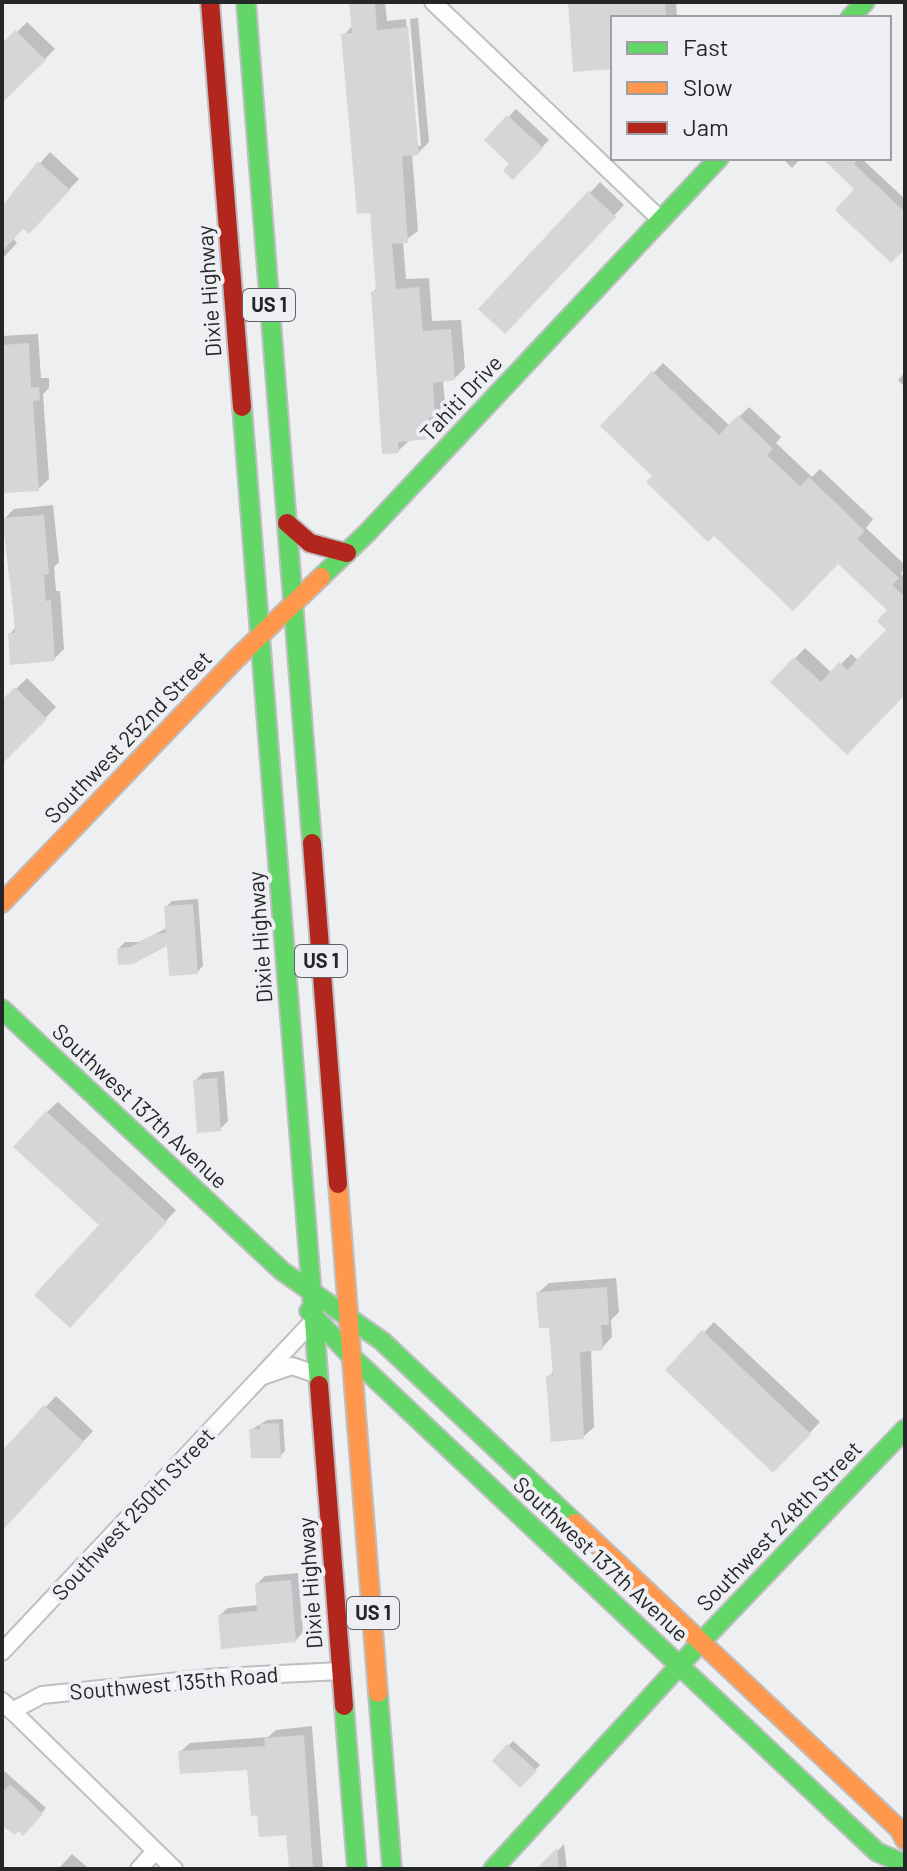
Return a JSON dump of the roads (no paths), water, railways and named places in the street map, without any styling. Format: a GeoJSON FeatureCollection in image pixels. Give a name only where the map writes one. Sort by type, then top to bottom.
{"type":"FeatureCollection","features":[{"type":"Feature","properties":{"kind":"main road","name":"Dixie Highway"},"geometry":{"type":"LineString","coordinates":[[210,2],[357,1869]]}},
{"type":"Feature","properties":{"kind":"main road","name":"US 1"},"geometry":{"type":"LineString","coordinates":[[246,2],[393,1867]]}},
{"type":"Feature","properties":{"kind":"main road"},"geometry":{"type":"LineString","coordinates":[[661,220],[717,160]]}},
{"type":"Feature","properties":{"kind":"main road","name":"Tahiti Drive"},"geometry":{"type":"LineString","coordinates":[[293,607],[661,220]]}},
{"type":"Feature","properties":{"kind":"main road"},"geometry":{"type":"LineString","coordinates":[[287,523],[310,543],[347,553]]}},
{"type":"Feature","properties":{"kind":"main road","name":"Southwest 252nd Street"},"geometry":{"type":"LineString","coordinates":[[2,903],[261,636],[293,607]]}},
{"type":"Feature","properties":{"kind":"main road"},"geometry":{"type":"LineString","coordinates":[[287,979],[304,996],[308,1009],[317,1139],[340,1193]]}},
{"type":"Feature","properties":{"kind":"main road","name":"Southwest 137th Avenue"},"geometry":{"type":"LineString","coordinates":[[2,1009],[282,1271],[382,1341],[899,1829],[905,1840]]}},
{"type":"Feature","properties":{"kind":"main road","name":"Southwest 137th Avenue"},"geometry":{"type":"LineString","coordinates":[[282,1271],[315,1319],[351,1356],[877,1852],[905,1864]]}},
{"type":"Feature","properties":{"kind":"main road","name":"Southwest 248th Street"},"geometry":{"type":"LineString","coordinates":[[493,1869],[701,1642],[905,1429]]}},
{"type":"Feature","properties":{"kind":"street"},"geometry":{"type":"LineString","coordinates":[[433,2],[661,220]]}},
{"type":"Feature","properties":{"kind":"street","name":"Southwest 250th Street"},"geometry":{"type":"LineString","coordinates":[[2,1652],[315,1319]]}},
{"type":"Feature","properties":{"kind":"street"},"geometry":{"type":"LineString","coordinates":[[263,1376],[292,1366],[318,1375]]}},
{"type":"Feature","properties":{"kind":"street","name":"Southwest 135th Road"},"geometry":{"type":"LineString","coordinates":[[7,1706],[42,1695],[219,1677],[341,1671]]}},
{"type":"Feature","properties":{"kind":"street"},"geometry":{"type":"LineString","coordinates":[[7,1706],[174,1869]]}},
{"type":"Feature","properties":{"kind":"street"},"geometry":{"type":"LineString","coordinates":[[139,1869],[155,1851]]}}]}
